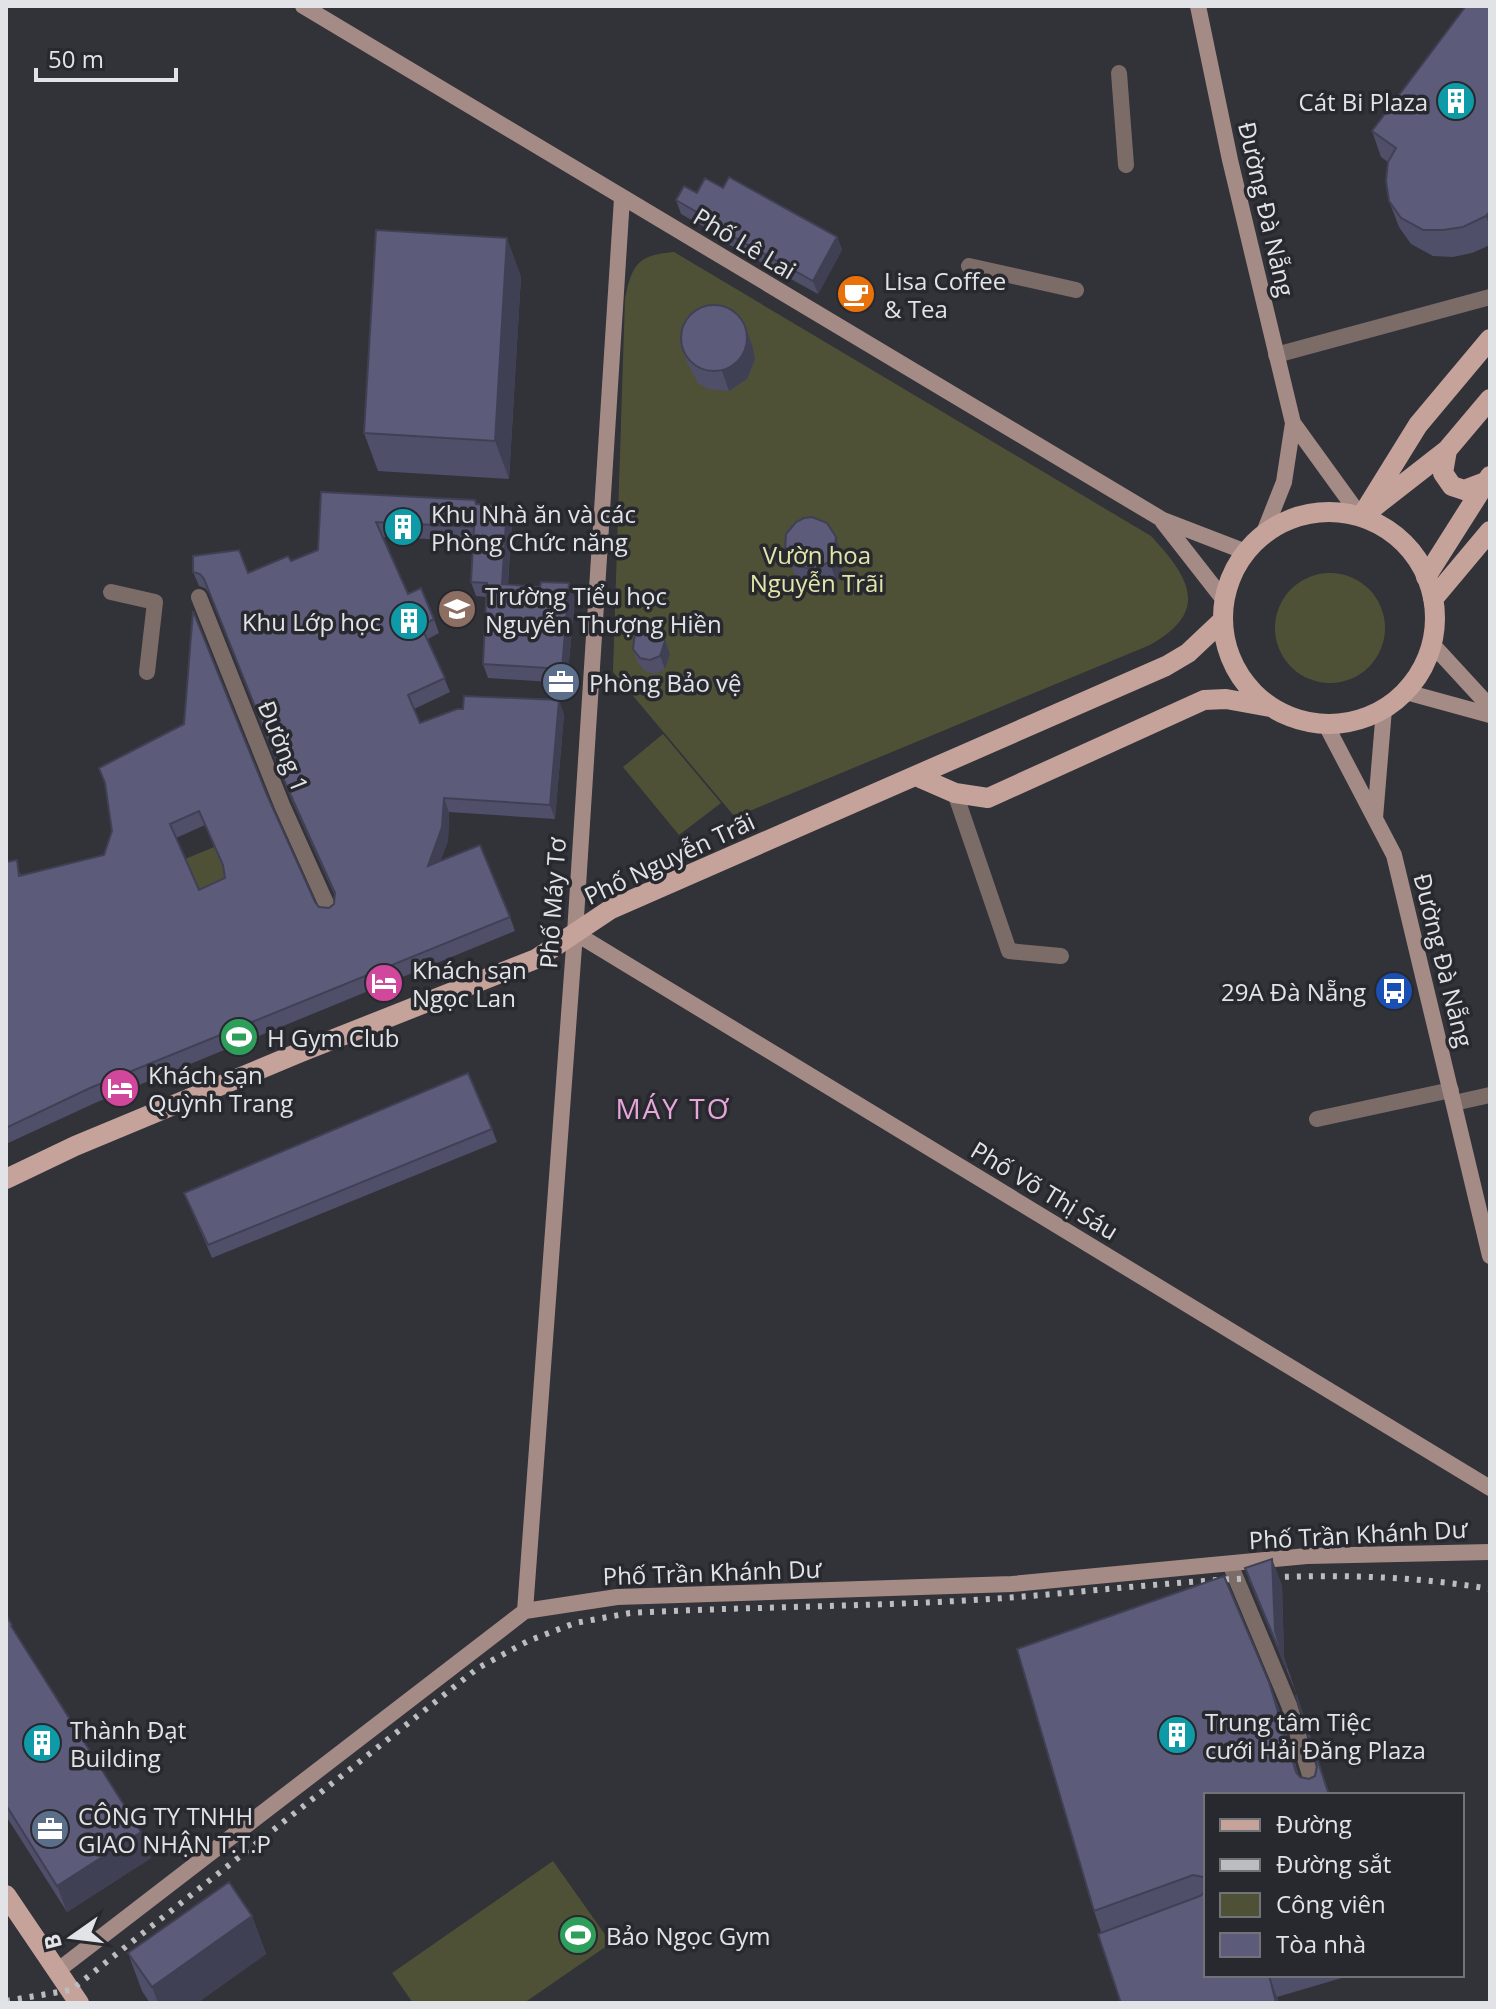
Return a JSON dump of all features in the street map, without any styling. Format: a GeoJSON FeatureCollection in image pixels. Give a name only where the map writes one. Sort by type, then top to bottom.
{"type":"FeatureCollection","features":[{"type":"Feature","properties":{"kind":"main road"},"geometry":{"type":"LineString","coordinates":[[1361,517],[1418,425],[1490,339]]}},
{"type":"Feature","properties":{"kind":"main road"},"geometry":{"type":"LineString","coordinates":[[1361,517],[1447,450],[1490,399]]}},
{"type":"Feature","properties":{"kind":"main road"},"geometry":{"type":"LineString","coordinates":[[1447,450],[1443,473],[1452,486],[1464,490],[1487,479]]}},
{"type":"Feature","properties":{"kind":"main road"},"geometry":{"type":"LineString","coordinates":[[1426,577],[1487,479]]}},
{"type":"Feature","properties":{"kind":"main road"},"geometry":{"type":"LineString","coordinates":[[1327,512],[1361,517],[1382,526],[1415,557],[1433,599],[1432,644],[1422,670],[1406,692],[1384,709],[1356,721],[1326,725],[1297,720],[1271,707],[1251,690],[1236,670],[1227,646],[1224,610],[1232,575],[1246,552],[1263,535],[1293,518],[1327,512]]}},
{"type":"Feature","properties":{"kind":"main road"},"geometry":{"type":"LineString","coordinates":[[1433,599],[1490,531]]}},
{"type":"Feature","properties":{"kind":"main road","name":"Phố Nguyễn Trãi"},"geometry":{"type":"LineString","coordinates":[[6,1179],[75,1146],[286,1058],[536,959],[624,903],[1166,666],[1188,653],[1224,610]]}},
{"type":"Feature","properties":{"kind":"main road"},"geometry":{"type":"LineString","coordinates":[[916,776],[955,793],[988,798],[1204,700],[1226,699],[1271,707]]}},
{"type":"Feature","properties":{"kind":"main road"},"geometry":{"type":"LineString","coordinates":[[6,1895],[79,2003]]}},
{"type":"Feature","properties":{"kind":"street","name":"Phố Lê Lai"},"geometry":{"type":"LineString","coordinates":[[303,6],[1163,520],[1246,552]]}},
{"type":"Feature","properties":{"kind":"street","name":"Đường Đà Nẵng"},"geometry":{"type":"LineString","coordinates":[[1198,6],[1230,160],[1293,423],[1361,517]]}},
{"type":"Feature","properties":{"kind":"street"},"geometry":{"type":"LineString","coordinates":[[1119,73],[1126,165]]}},
{"type":"Feature","properties":{"kind":"street","name":"Phố Máy Tơ"},"geometry":{"type":"LineString","coordinates":[[525,1611],[575,933],[622,198]]}},
{"type":"Feature","properties":{"kind":"street"},"geometry":{"type":"LineString","coordinates":[[969,266],[1076,290]]}},
{"type":"Feature","properties":{"kind":"street"},"geometry":{"type":"LineString","coordinates":[[1276,355],[1490,297]]}},
{"type":"Feature","properties":{"kind":"street","name":"Đường Đà Nẵng"},"geometry":{"type":"LineString","coordinates":[[1263,535],[1284,482],[1293,423]]}},
{"type":"Feature","properties":{"kind":"street","name":"Phố Lê Lai"},"geometry":{"type":"LineString","coordinates":[[1163,520],[1224,610]]}},
{"type":"Feature","properties":{"kind":"street"},"geometry":{"type":"LineString","coordinates":[[111,592],[155,602],[147,672]]}},
{"type":"Feature","properties":{"kind":"street","name":"Đường 1"},"geometry":{"type":"LineString","coordinates":[[199,597],[282,805],[330,912]]}},
{"type":"Feature","properties":{"kind":"street"},"geometry":{"type":"LineString","coordinates":[[1432,644],[1490,707]]}},
{"type":"Feature","properties":{"kind":"street"},"geometry":{"type":"LineString","coordinates":[[1406,692],[1490,715]]}},
{"type":"Feature","properties":{"kind":"street"},"geometry":{"type":"LineString","coordinates":[[1374,820],[1384,709]]}},
{"type":"Feature","properties":{"kind":"street","name":"Đường Đà Nẵng"},"geometry":{"type":"LineString","coordinates":[[1326,725],[1394,855],[1490,1256]]}},
{"type":"Feature","properties":{"kind":"street"},"geometry":{"type":"LineString","coordinates":[[955,793],[1009,951],[1061,956]]}},
{"type":"Feature","properties":{"kind":"street","name":"Phố Võ Thị Sáu"},"geometry":{"type":"LineString","coordinates":[[575,933],[1490,1488]]}},
{"type":"Feature","properties":{"kind":"street"},"geometry":{"type":"LineString","coordinates":[[1317,1119],[1452,1096],[1490,1095]]}},
{"type":"Feature","properties":{"kind":"street","name":"Phố Trần Khánh Dư"},"geometry":{"type":"LineString","coordinates":[[57,1971],[525,1611],[617,1597],[1012,1584],[1307,1556],[1490,1552]]}},
{"type":"Feature","properties":{"kind":"street"},"geometry":{"type":"LineString","coordinates":[[1230,1564],[1289,1705],[1315,1793]]}},
{"type":"Feature","properties":{"kind":"green space","name":"Vườn hoa Nguyễn Trãi"},"geometry":{"type":"Polygon","coordinates":[[[674,252],[1151,536],[1175,566],[1188,593],[1187,606],[1181,619],[1150,645],[735,817],[613,672],[625,299],[630,278],[638,264],[652,256],[674,252]]]}},
{"type":"Feature","properties":{"kind":"green space"},"geometry":{"type":"Polygon","coordinates":[[[1330,573],[1351,577],[1369,589],[1381,607],[1385,628],[1381,649],[1369,667],[1351,679],[1330,683],[1309,679],[1291,667],[1279,649],[1275,628],[1279,607],[1291,589],[1309,577],[1330,573]]]}},
{"type":"Feature","properties":{"kind":"green space"},"geometry":{"type":"Polygon","coordinates":[[[663,734],[721,803],[679,835],[623,767],[663,734]]]}},
{"type":"Feature","properties":{"kind":"green space"},"geometry":{"type":"Polygon","coordinates":[[[214,847],[233,891],[204,904],[185,859],[214,847]]]}},
{"type":"Feature","properties":{"kind":"green space"},"geometry":{"type":"Polygon","coordinates":[[[553,1861],[611,1943],[524,2003],[413,2003],[392,1973],[553,1861]]]}},
{"type":"Feature","properties":{"kind":"building","name":"Cát Bi Plaza"},"geometry":{"type":"Polygon","coordinates":[[[1466,6],[1490,6],[1490,211],[1463,227],[1423,230],[1401,218],[1389,201],[1386,181],[1388,162],[1396,148],[1372,131],[1466,6]]]}},
{"type":"Feature","properties":{"kind":"building"},"geometry":{"type":"Polygon","coordinates":[[[729,177],[837,237],[813,281],[705,221],[707,218],[676,200],[684,186],[697,193],[705,178],[723,188],[729,177]]]}},
{"type":"Feature","properties":{"kind":"building"},"geometry":{"type":"Polygon","coordinates":[[[376,230],[507,238],[495,441],[364,433],[376,230]]]}},
{"type":"Feature","properties":{"kind":"building"},"geometry":{"type":"Polygon","coordinates":[[[714,305],[727,308],[737,315],[744,325],[747,338],[744,351],[737,361],[727,368],[714,371],[701,368],[691,361],[684,351],[681,338],[684,325],[691,315],[701,308],[714,305]]]}},
{"type":"Feature","properties":{"kind":"building"},"geometry":{"type":"Polygon","coordinates":[[[321,492],[475,500],[476,504],[507,506],[502,584],[540,587],[541,582],[569,583],[562,669],[483,664],[487,583],[471,582],[474,527],[376,522],[408,594],[421,588],[434,619],[421,626],[445,678],[408,695],[420,723],[463,709],[464,696],[559,700],[550,805],[444,798],[442,827],[428,866],[480,845],[510,917],[90,1088],[6,1128],[6,862],[17,860],[19,876],[104,855],[112,831],[105,783],[99,768],[184,724],[193,611],[267,795],[315,902],[319,907],[329,908],[334,904],[335,893],[287,787],[204,579],[193,572],[193,556],[239,550],[248,573],[288,556],[291,561],[318,550],[321,492]],[[199,811],[170,824],[199,890],[225,878],[223,865],[199,811]]]}},
{"type":"Feature","properties":{"kind":"building"},"geometry":{"type":"Polygon","coordinates":[[[812,517],[827,523],[836,537],[834,554],[829,562],[813,570],[796,565],[785,551],[786,534],[796,522],[812,517]]]}},
{"type":"Feature","properties":{"kind":"building"},"geometry":{"type":"Polygon","coordinates":[[[644,627],[660,631],[665,641],[660,656],[650,660],[640,658],[633,649],[635,633],[644,627]]]}},
{"type":"Feature","properties":{"kind":"building"},"geometry":{"type":"Polygon","coordinates":[[[468,1073],[492,1129],[208,1245],[184,1193],[468,1073]]]}},
{"type":"Feature","properties":{"kind":"building"},"geometry":{"type":"Polygon","coordinates":[[[1272,1559],[1275,1631],[1287,1669],[1245,1568],[1272,1559]]]}},
{"type":"Feature","properties":{"kind":"building","name":"Trung tâm Tiệc cưới Hải Đăng Plaza"},"geometry":{"type":"Polygon","coordinates":[[[1224,1576],[1269,1682],[1296,1772],[1300,1777],[1309,1779],[1315,1776],[1317,1766],[1296,1695],[1328,1793],[1204,1793],[1204,1878],[1193,1875],[1094,1911],[1017,1649],[1224,1576]]]}},
{"type":"Feature","properties":{"kind":"building","name":"Thành Đạt Building"},"geometry":{"type":"Polygon","coordinates":[[[6,1615],[141,1832],[57,1886],[6,1805],[6,1615]]]}},
{"type":"Feature","properties":{"kind":"building"},"geometry":{"type":"Polygon","coordinates":[[[229,1882],[252,1916],[152,1987],[128,1953],[229,1882]]]}},
{"type":"Feature","properties":{"kind":"building"},"geometry":{"type":"Polygon","coordinates":[[[1204,1893],[1204,1977],[1270,1977],[1276,2003],[1121,2003],[1098,1934],[1204,1893]]]}},
{"type":"Feature","properties":{"kind":"railway"},"geometry":{"type":"LineString","coordinates":[[6,2001],[71,1990],[478,1668],[528,1641],[575,1623],[630,1613],[970,1600],[1254,1578],[1372,1577],[1490,1589]]}},
{"type":"Feature","properties":{"kind":"place","name":"Cát Bi Plaza"},"geometry":{"type":"Point","coordinates":[1456,101]}},
{"type":"Feature","properties":{"kind":"place","name":"Lisa Coffee & Tea"},"geometry":{"type":"Point","coordinates":[856,294]}},
{"type":"Feature","properties":{"kind":"place","name":"Khu Nhà ăn và các Phòng Chức năng"},"geometry":{"type":"Point","coordinates":[403,527]}},
{"type":"Feature","properties":{"kind":"place","name":"Trường Tiểu học Nguyễn Thượng Hiền"},"geometry":{"type":"Point","coordinates":[457,609]}},
{"type":"Feature","properties":{"kind":"place","name":"Khu Lớp học"},"geometry":{"type":"Point","coordinates":[409,621]}},
{"type":"Feature","properties":{"kind":"place","name":"Phòng Bảo vệ"},"geometry":{"type":"Point","coordinates":[561,682]}},
{"type":"Feature","properties":{"kind":"place","name":"Khách sạn Ngọc Lan"},"geometry":{"type":"Point","coordinates":[384,983]}},
{"type":"Feature","properties":{"kind":"place","name":"29A Đà Nẵng"},"geometry":{"type":"Point","coordinates":[1394,991]}},
{"type":"Feature","properties":{"kind":"place","name":"H Gym Club"},"geometry":{"type":"Point","coordinates":[239,1037]}},
{"type":"Feature","properties":{"kind":"place","name":"Khách sạn Quỳnh Trang"},"geometry":{"type":"Point","coordinates":[120,1088]}},
{"type":"Feature","properties":{"kind":"place","name":"Trung tâm Tiệc cưới Hải Đăng Plaza"},"geometry":{"type":"Point","coordinates":[1177,1735]}},
{"type":"Feature","properties":{"kind":"place","name":"Thành Đạt Building"},"geometry":{"type":"Point","coordinates":[42,1743]}},
{"type":"Feature","properties":{"kind":"place","name":"CÔNG TY TNHH GIAO NHẬN T.T.P"},"geometry":{"type":"Point","coordinates":[50,1829]}},
{"type":"Feature","properties":{"kind":"place","name":"Bảo Ngọc Gym"},"geometry":{"type":"Point","coordinates":[578,1935]}},
{"type":"Feature","properties":{"kind":"district","name":"MÁY TƠ"},"geometry":{"type":"Point","coordinates":[673,1108]}}]}
